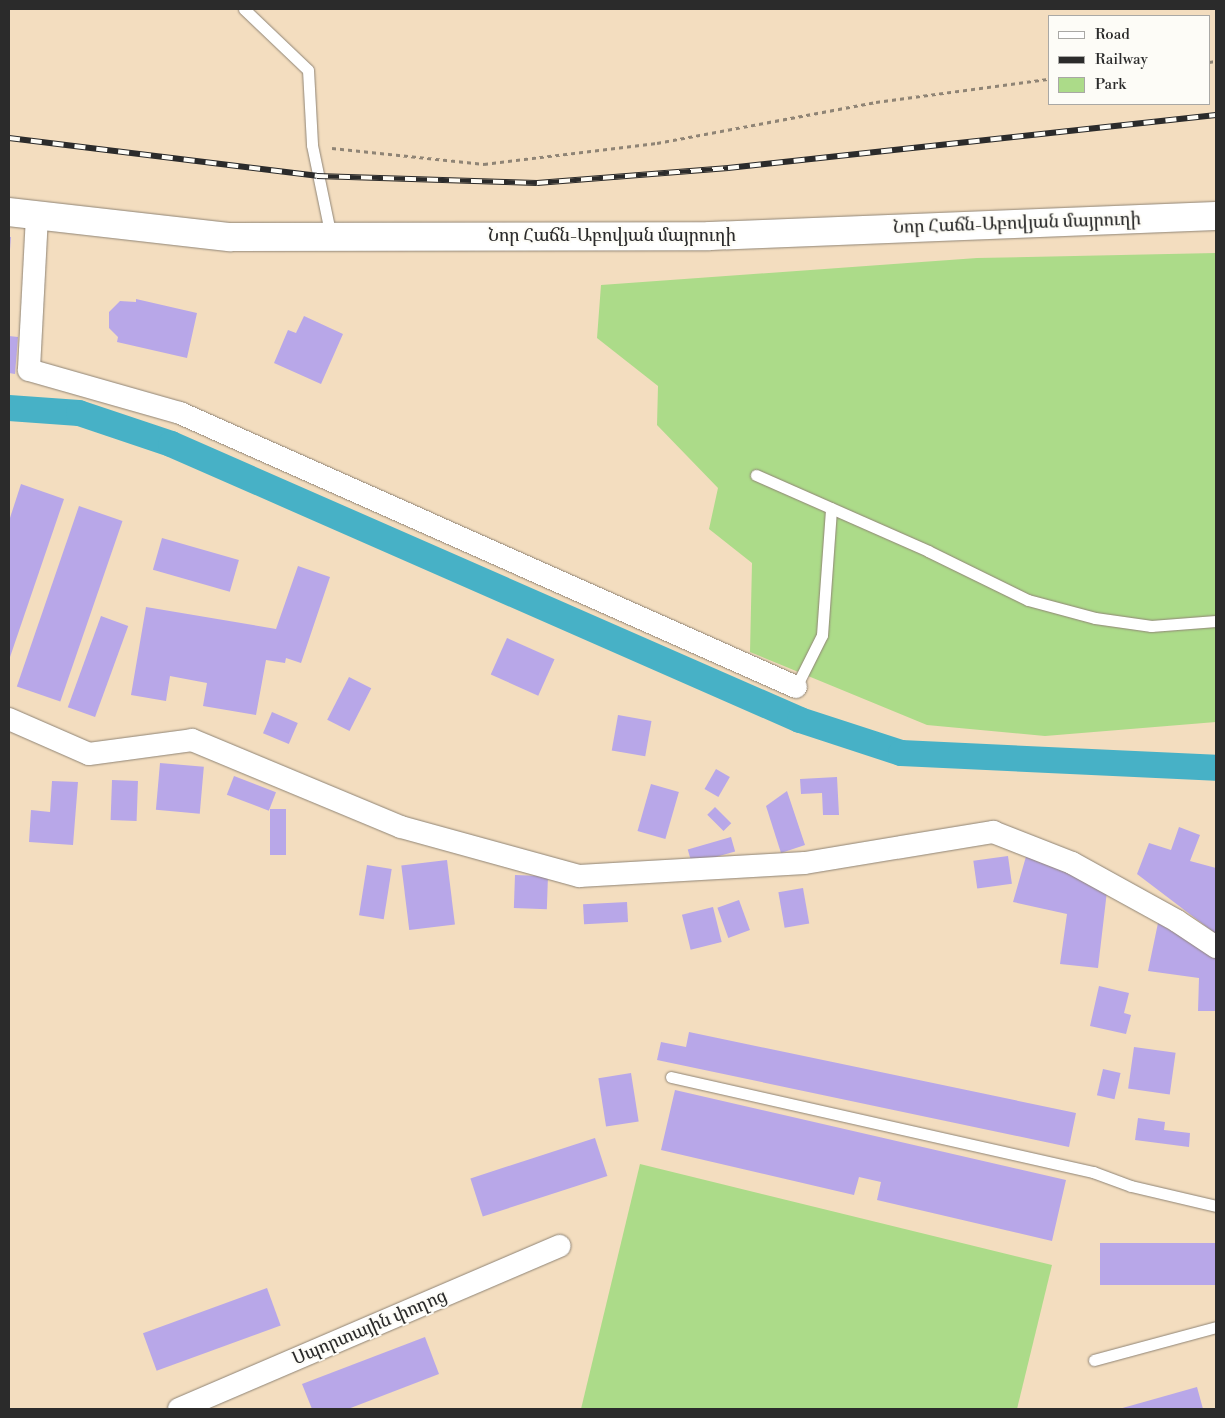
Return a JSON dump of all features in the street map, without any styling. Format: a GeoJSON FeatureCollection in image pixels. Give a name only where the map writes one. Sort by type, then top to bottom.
{"type":"FeatureCollection","features":[{"type":"Feature","properties":{"kind":"main road","name":"Նոր Հաճն-Աբովյան մայրուղի"},"geometry":{"type":"LineString","coordinates":[[9,212],[230,237],[710,236],[1216,216]]}},
{"type":"Feature","properties":{"kind":"street"},"geometry":{"type":"LineString","coordinates":[[37,216],[29,370],[180,413],[796,687]]}},
{"type":"Feature","properties":{"kind":"street"},"geometry":{"type":"LineString","coordinates":[[9,719],[89,754],[192,740],[401,827],[579,876],[805,864],[993,832],[1072,863],[1176,921],[1216,947]]}},
{"type":"Feature","properties":{"kind":"street","name":"Սպորտային փողոց"},"geometry":{"type":"LineString","coordinates":[[179,1409],[560,1246]]}},
{"type":"Feature","properties":{"kind":"lane"},"geometry":{"type":"LineString","coordinates":[[244,9],[308,70],[312,146],[331,237]]}},
{"type":"Feature","properties":{"kind":"lane"},"geometry":{"type":"LineString","coordinates":[[756,475],[928,551],[1028,600],[1095,618],[1150,626],[1216,621]]}},
{"type":"Feature","properties":{"kind":"lane"},"geometry":{"type":"LineString","coordinates":[[796,687],[822,635],[831,508]]}},
{"type":"Feature","properties":{"kind":"lane"},"geometry":{"type":"LineString","coordinates":[[671,1077],[1093,1172],[1131,1186],[1216,1206]]}},
{"type":"Feature","properties":{"kind":"lane"},"geometry":{"type":"LineString","coordinates":[[1094,1360],[1216,1327]]}},
{"type":"Feature","properties":{"kind":"path"},"geometry":{"type":"LineString","coordinates":[[312,146],[484,164],[657,143],[876,102],[1048,79]]}},
{"type":"Feature","properties":{"kind":"green space"},"geometry":{"type":"Polygon","coordinates":[[[1216,253],[1216,722],[1045,736],[927,725],[750,652],[752,563],[709,529],[718,488],[657,425],[658,386],[597,338],[601,285],[977,258],[1216,253]]]}},
{"type":"Feature","properties":{"kind":"green space"},"geometry":{"type":"Polygon","coordinates":[[[640,1164],[1052,1265],[1017,1409],[581,1409],[640,1164]]]}},
{"type":"Feature","properties":{"kind":"building"},"geometry":{"type":"Polygon","coordinates":[[[9,237],[11,237],[10,250],[9,250],[9,237]]]}},
{"type":"Feature","properties":{"kind":"building"},"geometry":{"type":"Polygon","coordinates":[[[136,299],[197,313],[187,358],[117,342],[118,337],[109,328],[109,312],[120,301],[136,302],[136,299]]]}},
{"type":"Feature","properties":{"kind":"building"},"geometry":{"type":"Polygon","coordinates":[[[304,316],[343,334],[321,384],[274,363],[288,330],[296,333],[304,316]]]}},
{"type":"Feature","properties":{"kind":"building"},"geometry":{"type":"Polygon","coordinates":[[[9,336],[18,337],[15,374],[9,373],[9,336]]]}},
{"type":"Feature","properties":{"kind":"building"},"geometry":{"type":"Polygon","coordinates":[[[21,484],[64,499],[9,660],[9,521],[21,484]]]}},
{"type":"Feature","properties":{"kind":"building"},"geometry":{"type":"Polygon","coordinates":[[[79,506],[122,521],[60,702],[17,687],[79,506]]]}},
{"type":"Feature","properties":{"kind":"building"},"geometry":{"type":"Polygon","coordinates":[[[162,538],[239,560],[230,592],[153,570],[162,538]]]}},
{"type":"Feature","properties":{"kind":"building"},"geometry":{"type":"Polygon","coordinates":[[[298,566],[330,577],[301,663],[286,658],[285,663],[266,660],[256,715],[203,706],[207,683],[170,676],[166,701],[131,695],[146,607],[276,629],[298,566]]]}},
{"type":"Feature","properties":{"kind":"building"},"geometry":{"type":"Polygon","coordinates":[[[101,616],[128,626],[95,717],[68,707],[101,616]]]}},
{"type":"Feature","properties":{"kind":"building"},"geometry":{"type":"Polygon","coordinates":[[[507,638],[555,659],[538,696],[491,675],[507,638]]]}},
{"type":"Feature","properties":{"kind":"building"},"geometry":{"type":"Polygon","coordinates":[[[349,677],[371,688],[349,731],[327,720],[349,677]]]}},
{"type":"Feature","properties":{"kind":"building"},"geometry":{"type":"Polygon","coordinates":[[[272,712],[298,723],[289,744],[263,733],[272,712]]]}},
{"type":"Feature","properties":{"kind":"building"},"geometry":{"type":"Polygon","coordinates":[[[618,715],[651,721],[645,756],[612,750],[618,715]]]}},
{"type":"Feature","properties":{"kind":"building"},"geometry":{"type":"Polygon","coordinates":[[[160,763],[204,767],[200,814],[156,810],[160,763]]]}},
{"type":"Feature","properties":{"kind":"building"},"geometry":{"type":"Polygon","coordinates":[[[716,769],[730,777],[718,797],[704,789],[716,769]]]}},
{"type":"Feature","properties":{"kind":"building"},"geometry":{"type":"Polygon","coordinates":[[[234,776],[276,792],[269,811],[227,795],[234,776]]]}},
{"type":"Feature","properties":{"kind":"building"},"geometry":{"type":"Polygon","coordinates":[[[837,777],[839,815],[823,815],[822,793],[801,794],[800,779],[837,777]]]}},
{"type":"Feature","properties":{"kind":"building"},"geometry":{"type":"Polygon","coordinates":[[[112,780],[138,781],[137,821],[111,820],[112,780]]]}},
{"type":"Feature","properties":{"kind":"building"},"geometry":{"type":"Polygon","coordinates":[[[52,781],[78,782],[73,845],[29,842],[31,810],[50,812],[52,781]]]}},
{"type":"Feature","properties":{"kind":"building"},"geometry":{"type":"Polygon","coordinates":[[[651,784],[679,792],[665,839],[637,831],[651,784]]]}},
{"type":"Feature","properties":{"kind":"building"},"geometry":{"type":"Polygon","coordinates":[[[787,791],[805,845],[781,853],[766,806],[787,791]]]}},
{"type":"Feature","properties":{"kind":"building"},"geometry":{"type":"Polygon","coordinates":[[[715,807],[731,823],[723,831],[707,815],[715,807]]]}},
{"type":"Feature","properties":{"kind":"building"},"geometry":{"type":"Polygon","coordinates":[[[270,809],[286,809],[286,855],[270,855],[270,809]]]}},
{"type":"Feature","properties":{"kind":"building"},"geometry":{"type":"Polygon","coordinates":[[[1179,827],[1200,835],[1190,861],[1216,868],[1216,934],[1137,874],[1149,843],[1171,850],[1179,827]]]}},
{"type":"Feature","properties":{"kind":"building"},"geometry":{"type":"Polygon","coordinates":[[[731,837],[735,851],[692,864],[688,849],[731,837]]]}},
{"type":"Feature","properties":{"kind":"building"},"geometry":{"type":"Polygon","coordinates":[[[1027,853],[1107,891],[1098,968],[1060,964],[1067,914],[1013,902],[1027,853]]]}},
{"type":"Feature","properties":{"kind":"building"},"geometry":{"type":"Polygon","coordinates":[[[1008,856],[1012,884],[977,889],[973,861],[1008,856]]]}},
{"type":"Feature","properties":{"kind":"building"},"geometry":{"type":"Polygon","coordinates":[[[447,860],[455,925],[409,930],[401,866],[447,860]]]}},
{"type":"Feature","properties":{"kind":"building"},"geometry":{"type":"Polygon","coordinates":[[[367,865],[392,869],[384,919],[359,915],[367,865]]]}},
{"type":"Feature","properties":{"kind":"building"},"geometry":{"type":"Polygon","coordinates":[[[515,875],[548,876],[547,909],[514,908],[515,875]]]}},
{"type":"Feature","properties":{"kind":"building"},"geometry":{"type":"Polygon","coordinates":[[[803,888],[809,923],[785,928],[778,892],[803,888]]]}},
{"type":"Feature","properties":{"kind":"building"},"geometry":{"type":"Polygon","coordinates":[[[739,900],[750,930],[728,938],[717,908],[739,900]]]}},
{"type":"Feature","properties":{"kind":"building"},"geometry":{"type":"Polygon","coordinates":[[[627,902],[628,922],[584,924],[583,904],[627,902]]]}},
{"type":"Feature","properties":{"kind":"building"},"geometry":{"type":"Polygon","coordinates":[[[713,907],[722,942],[691,950],[682,915],[713,907]]]}},
{"type":"Feature","properties":{"kind":"building"},"geometry":{"type":"Polygon","coordinates":[[[1158,923],[1216,957],[1215,1011],[1198,1011],[1199,978],[1148,971],[1158,923]]]}},
{"type":"Feature","properties":{"kind":"building"},"geometry":{"type":"Polygon","coordinates":[[[1099,986],[1129,993],[1124,1013],[1131,1015],[1126,1034],[1090,1026],[1099,986]]]}},
{"type":"Feature","properties":{"kind":"building"},"geometry":{"type":"Polygon","coordinates":[[[689,1032],[1076,1113],[1069,1147],[657,1060],[661,1042],[686,1047],[689,1032]]]}},
{"type":"Feature","properties":{"kind":"building"},"geometry":{"type":"Polygon","coordinates":[[[1134,1047],[1176,1053],[1170,1094],[1128,1089],[1134,1047]]]}},
{"type":"Feature","properties":{"kind":"building"},"geometry":{"type":"Polygon","coordinates":[[[1103,1069],[1121,1073],[1114,1099],[1097,1095],[1103,1069]]]}},
{"type":"Feature","properties":{"kind":"building"},"geometry":{"type":"Polygon","coordinates":[[[631,1073],[639,1121],[606,1127],[598,1078],[631,1073]]]}},
{"type":"Feature","properties":{"kind":"building"},"geometry":{"type":"Polygon","coordinates":[[[675,1090],[1066,1180],[1052,1241],[877,1200],[881,1182],[859,1177],[854,1195],[661,1150],[675,1090]]]}},
{"type":"Feature","properties":{"kind":"building"},"geometry":{"type":"Polygon","coordinates":[[[1138,1118],[1165,1122],[1164,1130],[1190,1133],[1189,1147],[1135,1140],[1138,1118]]]}},
{"type":"Feature","properties":{"kind":"building"},"geometry":{"type":"Polygon","coordinates":[[[595,1138],[607,1176],[483,1217],[470,1178],[595,1138]]]}},
{"type":"Feature","properties":{"kind":"building"},"geometry":{"type":"Polygon","coordinates":[[[1100,1243],[1216,1243],[1216,1285],[1100,1285],[1100,1243]]]}},
{"type":"Feature","properties":{"kind":"building"},"geometry":{"type":"Polygon","coordinates":[[[267,1288],[281,1326],[157,1371],[143,1333],[267,1288]]]}},
{"type":"Feature","properties":{"kind":"building"},"geometry":{"type":"Polygon","coordinates":[[[425,1337],[439,1374],[348,1409],[312,1409],[302,1384],[425,1337]]]}},
{"type":"Feature","properties":{"kind":"building"},"geometry":{"type":"Polygon","coordinates":[[[1197,1387],[1203,1409],[1119,1409],[1197,1387]]]}},
{"type":"Feature","properties":{"kind":"waterway"},"geometry":{"type":"LineString","coordinates":[[9,408],[79,413],[171,444],[800,720],[901,753],[1216,768]]}},
{"type":"Feature","properties":{"kind":"railway"},"geometry":{"type":"LineString","coordinates":[[9,138],[317,176],[537,183],[728,168],[1216,115]]}}]}
